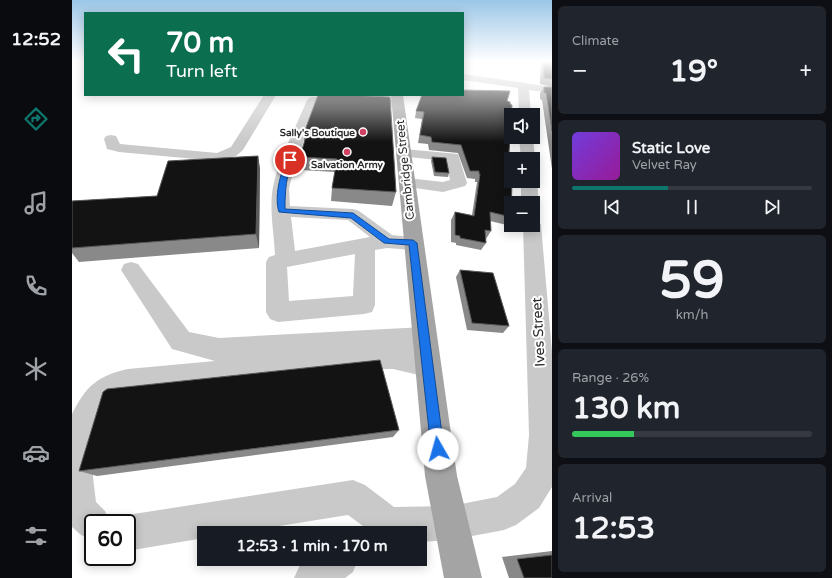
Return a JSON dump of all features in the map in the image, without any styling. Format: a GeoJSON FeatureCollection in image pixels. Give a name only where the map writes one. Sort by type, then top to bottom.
{"type":"FeatureCollection","features":[{"type":"Feature","properties":{"kind":"main road","name":"Cambridge Street"},"geometry":{"type":"LineString","coordinates":[[397,100],[441,476],[463,578]]}},
{"type":"Feature","properties":{"kind":"street"},"geometry":{"type":"LineString","coordinates":[[524,88],[525,108]]}},
{"type":"Feature","properties":{"kind":"street"},"geometry":{"type":"LineString","coordinates":[[538,88],[552,90]]}},
{"type":"Feature","properties":{"kind":"street"},"geometry":{"type":"LineString","coordinates":[[111,139],[112,146],[119,148],[217,157],[226,155],[236,150],[269,96]]}},
{"type":"Feature","properties":{"kind":"street"},"geometry":{"type":"LineString","coordinates":[[286,260],[281,211],[282,188],[285,172],[313,100],[397,100]]}},
{"type":"Feature","properties":{"kind":"street"},"geometry":{"type":"LineString","coordinates":[[404,153],[454,157],[459,183],[443,187],[407,183]]}},
{"type":"Feature","properties":{"kind":"street"},"geometry":{"type":"LineString","coordinates":[[426,155],[431,186]]}},
{"type":"Feature","properties":{"kind":"street"},"geometry":{"type":"LineString","coordinates":[[281,211],[353,215],[387,241]]}},
{"type":"Feature","properties":{"kind":"street","name":"Ives Street"},"geometry":{"type":"LineString","coordinates":[[418,526],[451,523],[504,513],[527,496],[542,473],[544,435],[532,232]]}},
{"type":"Feature","properties":{"kind":"street"},"geometry":{"type":"LineString","coordinates":[[365,245],[364,305],[278,312],[276,262],[365,245],[387,241],[413,243]]}},
{"type":"Feature","properties":{"kind":"street"},"geometry":{"type":"LineString","coordinates":[[132,270],[181,341],[219,350],[426,352]]}},
{"type":"Feature","properties":{"kind":"street"},"geometry":{"type":"LineString","coordinates":[[84,515],[80,511],[75,455],[78,434],[90,410],[103,392],[115,385],[128,382],[378,357],[393,357],[426,352]]}},
{"type":"Feature","properties":{"kind":"street"},"geometry":{"type":"LineString","coordinates":[[136,532],[353,497],[381,526]]}},
{"type":"Feature","properties":{"kind":"street"},"geometry":{"type":"LineString","coordinates":[[313,578],[330,566]]}},
{"type":"Feature","properties":{"kind":"pier"},"geometry":{"type":"Polygon","coordinates":[[[73,88],[80,88],[72,92],[73,88]]]}},
{"type":"Feature","properties":{"kind":"building"},"geometry":{"type":"Polygon","coordinates":[[[544,88],[552,88],[552,131],[546,93],[544,93],[544,88]]]}},
{"type":"Feature","properties":{"kind":"building"},"geometry":{"type":"Polygon","coordinates":[[[464,90],[510,91],[507,101],[510,102],[512,108],[504,108],[504,144],[510,144],[509,152],[504,152],[504,188],[512,188],[512,196],[504,196],[504,215],[490,212],[491,231],[485,230],[486,243],[460,238],[460,236],[455,235],[455,212],[474,216],[480,174],[479,171],[470,171],[461,145],[432,142],[431,137],[420,135],[424,112],[416,111],[422,96],[464,96],[464,90]]]}},
{"type":"Feature","properties":{"kind":"building","name":"Salvation Army"},"geometry":{"type":"Polygon","coordinates":[[[318,96],[390,97],[396,192],[332,188],[337,159],[300,157],[307,133],[304,133],[318,96]]]}},
{"type":"Feature","properties":{"kind":"building"},"geometry":{"type":"Polygon","coordinates":[[[258,156],[256,234],[72,248],[72,201],[157,196],[168,161],[258,156]]]}},
{"type":"Feature","properties":{"kind":"building"},"geometry":{"type":"Polygon","coordinates":[[[432,157],[446,158],[449,173],[435,172],[432,157]]]}},
{"type":"Feature","properties":{"kind":"building"},"geometry":{"type":"Polygon","coordinates":[[[460,270],[493,273],[509,326],[472,323],[460,270]]]}},
{"type":"Feature","properties":{"kind":"building"},"geometry":{"type":"Polygon","coordinates":[[[380,360],[399,430],[79,471],[103,392],[107,389],[380,360]]]}},
{"type":"Feature","properties":{"kind":"building"},"geometry":{"type":"Polygon","coordinates":[[[552,555],[552,578],[524,578],[517,559],[552,555]]]}},
{"type":"Feature","properties":{"kind":"place","name":"Sally's Boutique"},"geometry":{"type":"Point","coordinates":[363,132]}},
{"type":"Feature","properties":{"kind":"place","name":"Salvation Army"},"geometry":{"type":"Point","coordinates":[347,152]}},
{"type":"Feature","properties":{"kind":"route"},"geometry":{"type":"LineString","coordinates":[[290,160],[285,172],[282,188],[281,211],[353,215],[387,241],[413,243],[438,449]]}}]}
